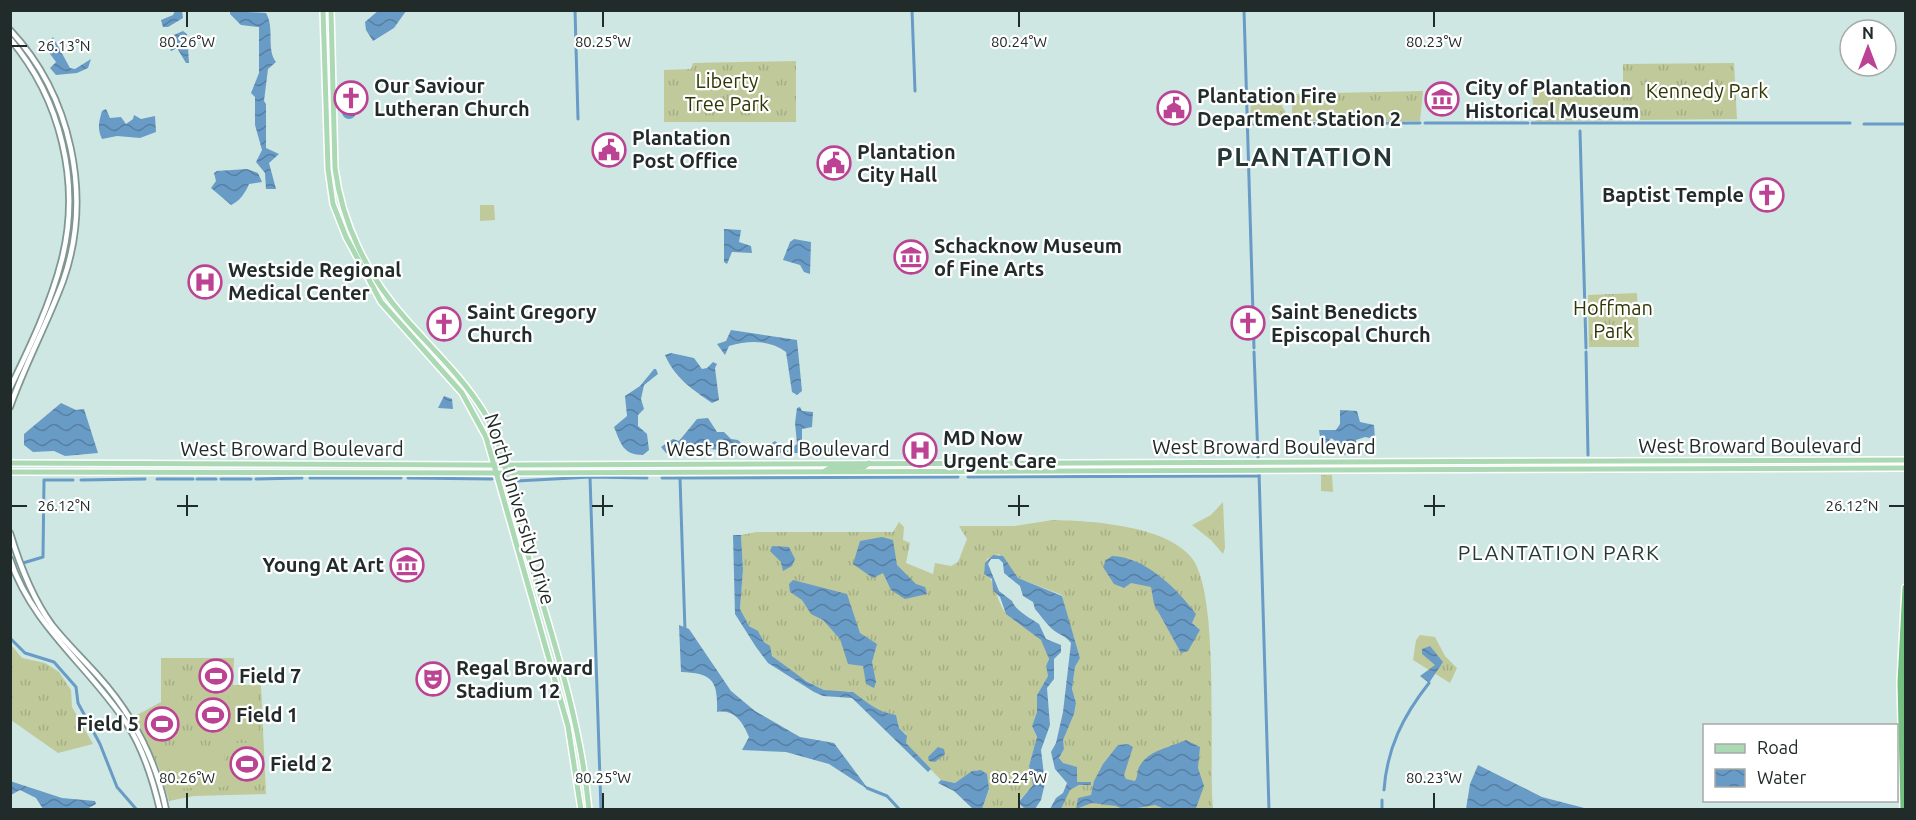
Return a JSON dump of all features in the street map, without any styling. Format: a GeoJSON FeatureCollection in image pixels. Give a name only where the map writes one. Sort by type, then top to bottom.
{"type":"FeatureCollection","features":[{"type":"Feature","properties":{"kind":"highway"},"geometry":{"type":"LineString","coordinates":[[1904,810],[1901,682],[1905,588]]}},
{"type":"Feature","properties":{"kind":"main road","name":"North University Drive"},"geometry":{"type":"LineString","coordinates":[[323,10],[328,169],[338,218],[381,302],[474,410],[495,464],[570,735],[581,810]]}},
{"type":"Feature","properties":{"kind":"main road","name":"North University Drive"},"geometry":{"type":"LineString","coordinates":[[331,10],[335,168],[340,202],[352,235],[390,299],[403,317],[451,368],[485,413],[502,464],[567,692],[578,735],[589,807]]}},
{"type":"Feature","properties":{"kind":"main road"},"geometry":{"type":"LineString","coordinates":[[324,20],[332,28]]}},
{"type":"Feature","properties":{"kind":"main road"},"geometry":{"type":"LineString","coordinates":[[10,30],[46,81],[63,119],[71,152],[76,212],[69,257],[60,286],[10,407]]}},
{"type":"Feature","properties":{"kind":"main road"},"geometry":{"type":"LineString","coordinates":[[10,39],[27,60],[45,94],[65,154],[69,217],[53,290],[10,388]]}},
{"type":"Feature","properties":{"kind":"main road"},"geometry":{"type":"LineString","coordinates":[[57,276],[60,286]]}},
{"type":"Feature","properties":{"kind":"main road"},"geometry":{"type":"LineString","coordinates":[[45,323],[54,294],[53,290]]}},
{"type":"Feature","properties":{"kind":"main road"},"geometry":{"type":"LineString","coordinates":[[403,317],[407,310]]}},
{"type":"Feature","properties":{"kind":"main road"},"geometry":{"type":"LineString","coordinates":[[439,367],[451,368]]}},
{"type":"Feature","properties":{"kind":"main road"},"geometry":{"type":"LineString","coordinates":[[1897,460],[1897,468]]}},
{"type":"Feature","properties":{"kind":"main road","name":"West Broward Boulevard"},"geometry":{"type":"LineString","coordinates":[[10,463],[716,464],[1905,460]]}},
{"type":"Feature","properties":{"kind":"main road"},"geometry":{"type":"LineString","coordinates":[[1595,470],[1614,461]]}},
{"type":"Feature","properties":{"kind":"main road"},"geometry":{"type":"LineString","coordinates":[[1224,470],[1233,462]]}},
{"type":"Feature","properties":{"kind":"main road"},"geometry":{"type":"LineString","coordinates":[[1279,470],[1311,467],[1318,462]]}},
{"type":"Feature","properties":{"kind":"main road"},"geometry":{"type":"LineString","coordinates":[[1318,470],[1325,466],[1352,465],[1356,462]]}},
{"type":"Feature","properties":{"kind":"main road"},"geometry":{"type":"LineString","coordinates":[[1426,470],[1439,462]]}},
{"type":"Feature","properties":{"kind":"main road"},"geometry":{"type":"LineString","coordinates":[[824,471],[830,468],[864,467],[869,463]]}},
{"type":"Feature","properties":{"kind":"main road"},"geometry":{"type":"LineString","coordinates":[[1002,471],[1006,467],[1029,467],[1036,463]]}},
{"type":"Feature","properties":{"kind":"main road"},"geometry":{"type":"LineString","coordinates":[[707,471],[716,464]]}},
{"type":"Feature","properties":{"kind":"main road","name":"West Broward Boulevard"},"geometry":{"type":"LineString","coordinates":[[10,472],[504,473],[1905,468]]}},
{"type":"Feature","properties":{"kind":"main road"},"geometry":{"type":"LineString","coordinates":[[10,534],[27,581],[52,624],[115,697],[138,731],[154,764],[166,810]]}},
{"type":"Feature","properties":{"kind":"main road"},"geometry":{"type":"LineString","coordinates":[[517,543],[521,546],[529,574],[536,581]]}},
{"type":"Feature","properties":{"kind":"main road"},"geometry":{"type":"LineString","coordinates":[[10,559],[26,594],[47,628],[110,702],[132,734],[148,768],[160,810]]}},
{"type":"Feature","properties":{"kind":"main road"},"geometry":{"type":"LineString","coordinates":[[542,631],[550,638],[567,692]]}},
{"type":"Feature","properties":{"kind":"main road"},"geometry":{"type":"LineString","coordinates":[[132,734],[138,731]]}},
{"type":"Feature","properties":{"kind":"main road"},"geometry":{"type":"LineString","coordinates":[[579,795],[589,807]]}},
{"type":"Feature","properties":{"kind":"green space","name":"Liberty Tree Park"},"geometry":{"type":"Polygon","coordinates":[[[796,61],[796,122],[664,122],[664,70],[691,69],[693,63],[796,61]]]}},
{"type":"Feature","properties":{"kind":"green space","name":"Kennedy Park"},"geometry":{"type":"Polygon","coordinates":[[[1734,63],[1737,119],[1535,121],[1531,86],[1623,84],[1623,64],[1734,63]]]}},
{"type":"Feature","properties":{"kind":"green space"},"geometry":{"type":"Polygon","coordinates":[[[1423,91],[1420,121],[1292,121],[1292,107],[1288,94],[1423,91]]]}},
{"type":"Feature","properties":{"kind":"green space"},"geometry":{"type":"Polygon","coordinates":[[[1599,93],[1599,109],[1560,110],[1559,95],[1599,93]]]}},
{"type":"Feature","properties":{"kind":"green space"},"geometry":{"type":"Polygon","coordinates":[[[1550,95],[1556,97],[1558,103],[1556,109],[1550,111],[1544,109],[1542,103],[1544,97],[1550,95]]]}},
{"type":"Feature","properties":{"kind":"green space"},"geometry":{"type":"Polygon","coordinates":[[[1251,97],[1277,97],[1285,111],[1286,121],[1250,122],[1251,97]]]}},
{"type":"Feature","properties":{"kind":"green space"},"geometry":{"type":"Polygon","coordinates":[[[480,205],[494,205],[495,220],[480,221],[480,205]]]}},
{"type":"Feature","properties":{"kind":"green space","name":"Hoffman Park"},"geometry":{"type":"Polygon","coordinates":[[[1637,293],[1639,347],[1589,347],[1588,295],[1637,293]]]}},
{"type":"Feature","properties":{"kind":"green space"},"geometry":{"type":"Polygon","coordinates":[[[1321,475],[1332,475],[1333,492],[1321,491],[1321,475]]]}},
{"type":"Feature","properties":{"kind":"green space"},"geometry":{"type":"Polygon","coordinates":[[[1223,502],[1225,548],[1223,554],[1211,540],[1192,525],[1211,515],[1223,502]]]}},
{"type":"Feature","properties":{"kind":"green space"},"geometry":{"type":"Polygon","coordinates":[[[1053,520],[1107,524],[1146,531],[1179,546],[1191,557],[1200,576],[1210,638],[1213,809],[1061,809],[1069,790],[1079,785],[1091,785],[1091,782],[1077,782],[1077,768],[1062,763],[1059,758],[1064,749],[1062,740],[1074,714],[1076,703],[1072,689],[1075,667],[1080,658],[1062,595],[1018,578],[999,554],[987,559],[984,571],[991,580],[1005,612],[1043,642],[1049,659],[1046,666],[1048,676],[1037,695],[1037,712],[1032,726],[1037,738],[1029,766],[1033,785],[1020,800],[1019,806],[1025,809],[982,809],[989,790],[984,772],[976,770],[955,783],[941,780],[906,744],[906,734],[899,728],[896,715],[882,713],[849,691],[837,693],[824,690],[796,675],[772,656],[759,633],[747,624],[740,609],[743,570],[741,535],[757,532],[893,532],[899,522],[904,527],[903,540],[910,543],[906,563],[933,574],[935,563],[951,566],[958,562],[967,539],[959,526],[1015,526],[1053,520]]]}},
{"type":"Feature","properties":{"kind":"green space"},"geometry":{"type":"Polygon","coordinates":[[[1420,635],[1435,637],[1445,656],[1457,668],[1450,683],[1413,660],[1416,640],[1420,635]]]}},
{"type":"Feature","properties":{"kind":"green space"},"geometry":{"type":"Polygon","coordinates":[[[11,645],[22,658],[45,663],[59,672],[71,690],[72,707],[93,744],[58,753],[11,720],[11,645]]]}},
{"type":"Feature","properties":{"kind":"green space"},"geometry":{"type":"Polygon","coordinates":[[[161,658],[234,658],[233,685],[261,685],[266,794],[194,796],[169,801],[159,768],[135,716],[161,702],[161,658]]]}},
{"type":"Feature","properties":{"kind":"green space","name":"Field 7"},"geometry":{"type":"Polygon","coordinates":[[[229,666],[230,685],[203,686],[203,667],[229,666]]]}},
{"type":"Feature","properties":{"kind":"green space","name":"Field 1"},"geometry":{"type":"Polygon","coordinates":[[[198,691],[228,691],[228,740],[198,740],[198,691]]]}},
{"type":"Feature","properties":{"kind":"green space"},"geometry":{"type":"Polygon","coordinates":[[[235,693],[258,693],[258,735],[235,735],[235,693]]]}},
{"type":"Feature","properties":{"kind":"green space","name":"Field 5"},"geometry":{"type":"Polygon","coordinates":[[[171,710],[172,737],[153,737],[152,711],[171,710]]]}},
{"type":"Feature","properties":{"kind":"green space","name":"Field 2"},"geometry":{"type":"Polygon","coordinates":[[[236,743],[258,743],[259,784],[237,785],[236,743]]]}},
{"type":"Feature","properties":{"kind":"green space"},"geometry":{"type":"Polygon","coordinates":[[[194,746],[194,788],[175,789],[173,747],[194,746]]]}},
{"type":"Feature","properties":{"kind":"green space"},"geometry":{"type":"Polygon","coordinates":[[[201,746],[224,746],[224,787],[201,787],[201,746]]]}},
{"type":"Feature","properties":{"kind":"water"},"geometry":{"type":"Polygon","coordinates":[[[379,10],[406,11],[394,28],[373,41],[366,30],[365,22],[379,10]]]}},
{"type":"Feature","properties":{"kind":"water"},"geometry":{"type":"Polygon","coordinates":[[[175,11],[182,11],[183,18],[168,27],[163,27],[161,20],[173,15],[175,11]]]}},
{"type":"Feature","properties":{"kind":"water"},"geometry":{"type":"Polygon","coordinates":[[[230,11],[266,13],[269,19],[271,51],[276,62],[268,69],[264,101],[266,104],[266,148],[279,154],[269,163],[276,189],[266,189],[265,173],[256,162],[262,150],[255,125],[255,97],[251,93],[259,73],[259,27],[241,25],[230,14],[230,11]]]}},
{"type":"Feature","properties":{"kind":"water"},"geometry":{"type":"Polygon","coordinates":[[[183,31],[187,34],[189,63],[186,63],[177,48],[171,51],[166,42],[167,38],[183,31]]]}},
{"type":"Feature","properties":{"kind":"water"},"geometry":{"type":"Polygon","coordinates":[[[53,37],[70,68],[75,69],[91,59],[88,68],[77,73],[56,75],[50,68],[56,62],[45,47],[53,37]]]}},
{"type":"Feature","properties":{"kind":"water"},"geometry":{"type":"Polygon","coordinates":[[[349,105],[354,107],[356,112],[354,117],[349,119],[344,117],[342,112],[344,107],[349,105]]]}},
{"type":"Feature","properties":{"kind":"water"},"geometry":{"type":"Polygon","coordinates":[[[106,109],[110,118],[121,117],[126,124],[133,119],[134,115],[141,119],[155,116],[156,132],[140,138],[117,136],[102,139],[99,122],[102,111],[106,109]]]}},
{"type":"Feature","properties":{"kind":"water"},"geometry":{"type":"Polygon","coordinates":[[[247,169],[258,173],[262,182],[249,184],[234,204],[231,205],[211,188],[216,181],[214,173],[217,171],[247,169]]]}},
{"type":"Feature","properties":{"kind":"water"},"geometry":{"type":"Polygon","coordinates":[[[724,229],[741,230],[739,242],[751,246],[752,253],[732,252],[727,264],[724,262],[724,229]]]}},
{"type":"Feature","properties":{"kind":"water"},"geometry":{"type":"Polygon","coordinates":[[[794,239],[811,242],[810,274],[804,272],[800,265],[783,260],[790,242],[794,239]]]}},
{"type":"Feature","properties":{"kind":"water"},"geometry":{"type":"Polygon","coordinates":[[[731,330],[797,340],[802,391],[797,395],[792,392],[786,352],[780,348],[759,342],[744,343],[729,346],[725,355],[717,344],[726,341],[731,330]]]}},
{"type":"Feature","properties":{"kind":"water"},"geometry":{"type":"Polygon","coordinates":[[[671,353],[694,358],[702,369],[707,368],[713,362],[717,364],[715,368],[719,400],[712,403],[685,382],[673,370],[665,355],[671,353]]]}},
{"type":"Feature","properties":{"kind":"water"},"geometry":{"type":"Polygon","coordinates":[[[654,369],[658,374],[644,385],[641,399],[644,409],[638,415],[638,426],[647,434],[649,450],[643,455],[631,453],[624,447],[614,427],[627,416],[625,396],[640,386],[654,369]]]}},
{"type":"Feature","properties":{"kind":"water"},"geometry":{"type":"Polygon","coordinates":[[[444,396],[452,399],[453,409],[438,408],[444,396]]]}},
{"type":"Feature","properties":{"kind":"water"},"geometry":{"type":"Polygon","coordinates":[[[61,403],[76,410],[84,409],[98,453],[65,456],[54,451],[33,452],[24,445],[24,434],[61,403]]]}},
{"type":"Feature","properties":{"kind":"water"},"geometry":{"type":"Polygon","coordinates":[[[800,407],[802,411],[813,412],[812,427],[802,429],[802,441],[807,446],[828,447],[831,450],[828,453],[725,453],[702,449],[666,453],[661,447],[673,439],[679,441],[697,419],[708,418],[717,432],[724,432],[744,446],[767,446],[775,441],[787,451],[797,444],[795,423],[797,408],[800,407]]]}},
{"type":"Feature","properties":{"kind":"water"},"geometry":{"type":"Polygon","coordinates":[[[1340,410],[1357,411],[1360,422],[1374,425],[1375,439],[1365,437],[1356,440],[1356,453],[1342,455],[1345,447],[1331,438],[1322,450],[1319,430],[1336,430],[1340,424],[1340,410]]]}},
{"type":"Feature","properties":{"kind":"water"},"geometry":{"type":"Polygon","coordinates":[[[733,535],[741,535],[743,570],[740,609],[749,626],[758,631],[764,642],[770,646],[772,656],[806,681],[824,690],[853,692],[878,709],[896,715],[899,728],[907,736],[906,743],[931,769],[928,772],[852,698],[823,696],[768,663],[735,614],[733,535]]]}},
{"type":"Feature","properties":{"kind":"water"},"geometry":{"type":"Polygon","coordinates":[[[882,537],[893,540],[897,565],[916,584],[925,587],[927,594],[905,599],[891,590],[883,573],[873,578],[853,564],[860,541],[882,537]]]}},
{"type":"Feature","properties":{"kind":"water"},"geometry":{"type":"Polygon","coordinates":[[[772,546],[789,547],[795,559],[792,566],[783,571],[781,562],[770,551],[772,546]]]}},
{"type":"Feature","properties":{"kind":"water"},"geometry":{"type":"Polygon","coordinates":[[[993,555],[1003,556],[1018,578],[1062,596],[1080,658],[1075,667],[1072,689],[1076,703],[1074,714],[1063,740],[1064,749],[1059,758],[1063,763],[1077,767],[1077,782],[1091,782],[1091,785],[1079,785],[1070,790],[1061,809],[1050,809],[1056,798],[1063,793],[1067,783],[1055,769],[1051,752],[1056,743],[1063,712],[1071,643],[1051,628],[1035,609],[1033,602],[1023,596],[1020,586],[1004,573],[1003,563],[999,559],[991,559],[988,564],[999,591],[1020,611],[1039,624],[1046,639],[1061,645],[1061,652],[1054,659],[1054,679],[1047,688],[1050,725],[1041,750],[1045,783],[1041,800],[1035,809],[1025,809],[1018,803],[1033,785],[1029,766],[1037,737],[1032,726],[1037,712],[1037,695],[1048,676],[1046,666],[1049,659],[1041,640],[1006,614],[1000,597],[993,590],[992,579],[984,574],[985,563],[993,555]]]}},
{"type":"Feature","properties":{"kind":"water"},"geometry":{"type":"Polygon","coordinates":[[[1112,556],[1125,558],[1149,568],[1189,605],[1196,614],[1192,623],[1200,630],[1188,651],[1181,653],[1154,604],[1151,587],[1131,583],[1124,588],[1114,584],[1103,567],[1106,560],[1112,556]]]}},
{"type":"Feature","properties":{"kind":"water"},"geometry":{"type":"Polygon","coordinates":[[[793,580],[847,594],[860,633],[877,644],[872,662],[876,682],[874,688],[866,684],[863,666],[848,664],[840,639],[823,620],[811,614],[802,600],[790,592],[789,584],[793,580]]]}},
{"type":"Feature","properties":{"kind":"water"},"geometry":{"type":"Polygon","coordinates":[[[679,625],[689,629],[731,691],[755,711],[800,737],[834,743],[869,790],[829,764],[786,752],[742,750],[749,737],[738,718],[729,713],[717,712],[716,693],[711,681],[700,674],[681,672],[679,625]]]}},
{"type":"Feature","properties":{"kind":"water"},"geometry":{"type":"Polygon","coordinates":[[[1430,646],[1443,662],[1429,683],[1420,676],[1435,665],[1422,654],[1422,649],[1430,646]]]}},
{"type":"Feature","properties":{"kind":"water"},"geometry":{"type":"Polygon","coordinates":[[[1186,740],[1200,747],[1198,768],[1204,786],[1196,808],[1165,809],[1155,805],[1125,810],[1116,806],[1092,803],[1076,809],[1078,798],[1091,795],[1094,781],[1103,764],[1118,745],[1128,744],[1133,747],[1124,775],[1126,779],[1135,781],[1139,767],[1148,756],[1186,740]]]}},
{"type":"Feature","properties":{"kind":"water"},"geometry":{"type":"Polygon","coordinates":[[[938,747],[944,749],[945,754],[935,762],[929,761],[928,757],[938,747]]]}},
{"type":"Feature","properties":{"kind":"water"},"geometry":{"type":"Polygon","coordinates":[[[1478,765],[1542,797],[1588,809],[1466,809],[1470,784],[1478,765]]]}},
{"type":"Feature","properties":{"kind":"water"},"geometry":{"type":"Polygon","coordinates":[[[981,770],[987,774],[989,789],[982,809],[973,809],[954,791],[938,783],[941,780],[955,783],[972,771],[981,770]]]}},
{"type":"Feature","properties":{"kind":"water"},"geometry":{"type":"Polygon","coordinates":[[[10,781],[62,798],[95,801],[96,804],[87,809],[43,809],[36,798],[20,790],[11,795],[10,781]]]}},
{"type":"Feature","properties":{"kind":"waterway"},"geometry":{"type":"LineString","coordinates":[[575,10],[578,119]]}},
{"type":"Feature","properties":{"kind":"waterway"},"geometry":{"type":"LineString","coordinates":[[912,10],[915,91]]}},
{"type":"Feature","properties":{"kind":"waterway"},"geometry":{"type":"LineString","coordinates":[[1244,10],[1254,348]]}},
{"type":"Feature","properties":{"kind":"waterway"},"geometry":{"type":"LineString","coordinates":[[1246,124],[1420,123]]}},
{"type":"Feature","properties":{"kind":"waterway"},"geometry":{"type":"LineString","coordinates":[[1425,123],[1528,123]]}},
{"type":"Feature","properties":{"kind":"waterway"},"geometry":{"type":"LineString","coordinates":[[1532,123],[1850,123]]}},
{"type":"Feature","properties":{"kind":"waterway"},"geometry":{"type":"LineString","coordinates":[[1864,124],[1906,124]]}},
{"type":"Feature","properties":{"kind":"waterway"},"geometry":{"type":"LineString","coordinates":[[1580,131],[1586,348]]}},
{"type":"Feature","properties":{"kind":"waterway"},"geometry":{"type":"LineString","coordinates":[[1254,352],[1258,458]]}},
{"type":"Feature","properties":{"kind":"waterway"},"geometry":{"type":"LineString","coordinates":[[1586,352],[1588,455]]}},
{"type":"Feature","properties":{"kind":"waterway"},"geometry":{"type":"LineString","coordinates":[[1259,472],[1269,810]]}},
{"type":"Feature","properties":{"kind":"waterway"},"geometry":{"type":"LineString","coordinates":[[968,477],[1259,476]]}},
{"type":"Feature","properties":{"kind":"waterway"},"geometry":{"type":"LineString","coordinates":[[590,477],[601,810]]}},
{"type":"Feature","properties":{"kind":"waterway"},"geometry":{"type":"LineString","coordinates":[[517,481],[590,477],[647,478]]}},
{"type":"Feature","properties":{"kind":"waterway"},"geometry":{"type":"LineString","coordinates":[[662,478],[958,477]]}},
{"type":"Feature","properties":{"kind":"waterway"},"geometry":{"type":"LineString","coordinates":[[256,479],[302,478]]}},
{"type":"Feature","properties":{"kind":"waterway"},"geometry":{"type":"LineString","coordinates":[[310,478],[401,478]]}},
{"type":"Feature","properties":{"kind":"waterway"},"geometry":{"type":"LineString","coordinates":[[408,478],[492,479]]}},
{"type":"Feature","properties":{"kind":"waterway"},"geometry":{"type":"LineString","coordinates":[[680,478],[685,631]]}},
{"type":"Feature","properties":{"kind":"waterway"},"geometry":{"type":"LineString","coordinates":[[81,480],[145,479]]}},
{"type":"Feature","properties":{"kind":"waterway"},"geometry":{"type":"LineString","coordinates":[[157,479],[193,479]]}},
{"type":"Feature","properties":{"kind":"waterway"},"geometry":{"type":"LineString","coordinates":[[197,479],[216,479]]}},
{"type":"Feature","properties":{"kind":"waterway"},"geometry":{"type":"LineString","coordinates":[[221,479],[251,479]]}},
{"type":"Feature","properties":{"kind":"waterway"},"geometry":{"type":"LineString","coordinates":[[23,563],[43,557],[44,480],[73,480]]}},
{"type":"Feature","properties":{"kind":"waterway"},"geometry":{"type":"LineString","coordinates":[[10,638],[25,653],[54,662],[76,687],[78,703],[100,744],[117,787],[137,810]]}},
{"type":"Feature","properties":{"kind":"waterway"},"geometry":{"type":"LineString","coordinates":[[1384,790],[1389,760],[1398,733],[1411,708],[1429,683]]}},
{"type":"Feature","properties":{"kind":"waterway"},"geometry":{"type":"LineString","coordinates":[[867,788],[887,796],[900,810]]}},
{"type":"Feature","properties":{"kind":"waterway"},"geometry":{"type":"LineString","coordinates":[[1382,800],[1382,810]]}},
{"type":"Feature","properties":{"kind":"place","name":"Our Saviour Lutheran Church"},"geometry":{"type":"Point","coordinates":[351,98]}},
{"type":"Feature","properties":{"kind":"place","name":"City of Plantation Historical Museum"},"geometry":{"type":"Point","coordinates":[1442,99]}},
{"type":"Feature","properties":{"kind":"place","name":"Plantation Fire Department Station 2"},"geometry":{"type":"Point","coordinates":[1174,108]}},
{"type":"Feature","properties":{"kind":"place","name":"Plantation Post Office"},"geometry":{"type":"Point","coordinates":[609,150]}},
{"type":"Feature","properties":{"kind":"place","name":"Plantation City Hall"},"geometry":{"type":"Point","coordinates":[834,163]}},
{"type":"Feature","properties":{"kind":"place","name":"Baptist Temple"},"geometry":{"type":"Point","coordinates":[1767,195]}},
{"type":"Feature","properties":{"kind":"place","name":"Schacknow Museum of Fine Arts"},"geometry":{"type":"Point","coordinates":[911,257]}},
{"type":"Feature","properties":{"kind":"place","name":"Westside Regional Medical Center"},"geometry":{"type":"Point","coordinates":[205,282]}},
{"type":"Feature","properties":{"kind":"place","name":"Saint Benedicts Episcopal Church"},"geometry":{"type":"Point","coordinates":[1248,323]}},
{"type":"Feature","properties":{"kind":"place","name":"Saint Gregory Church"},"geometry":{"type":"Point","coordinates":[444,324]}},
{"type":"Feature","properties":{"kind":"place","name":"MD Now Urgent Care"},"geometry":{"type":"Point","coordinates":[920,450]}},
{"type":"Feature","properties":{"kind":"place","name":"Young At Art"},"geometry":{"type":"Point","coordinates":[407,565]}},
{"type":"Feature","properties":{"kind":"place","name":"Field 7"},"geometry":{"type":"Point","coordinates":[216,676]}},
{"type":"Feature","properties":{"kind":"place","name":"Regal Broward Stadium 12"},"geometry":{"type":"Point","coordinates":[433,679]}},
{"type":"Feature","properties":{"kind":"place","name":"Field 1"},"geometry":{"type":"Point","coordinates":[213,715]}},
{"type":"Feature","properties":{"kind":"place","name":"Field 5"},"geometry":{"type":"Point","coordinates":[162,724]}},
{"type":"Feature","properties":{"kind":"place","name":"Field 2"},"geometry":{"type":"Point","coordinates":[247,764]}},
{"type":"Feature","properties":{"kind":"district","name":"PLANTATION"},"geometry":{"type":"Point","coordinates":[1305,157]}},
{"type":"Feature","properties":{"kind":"district","name":"PLANTATION PARK"},"geometry":{"type":"Point","coordinates":[1559,553]}}]}
